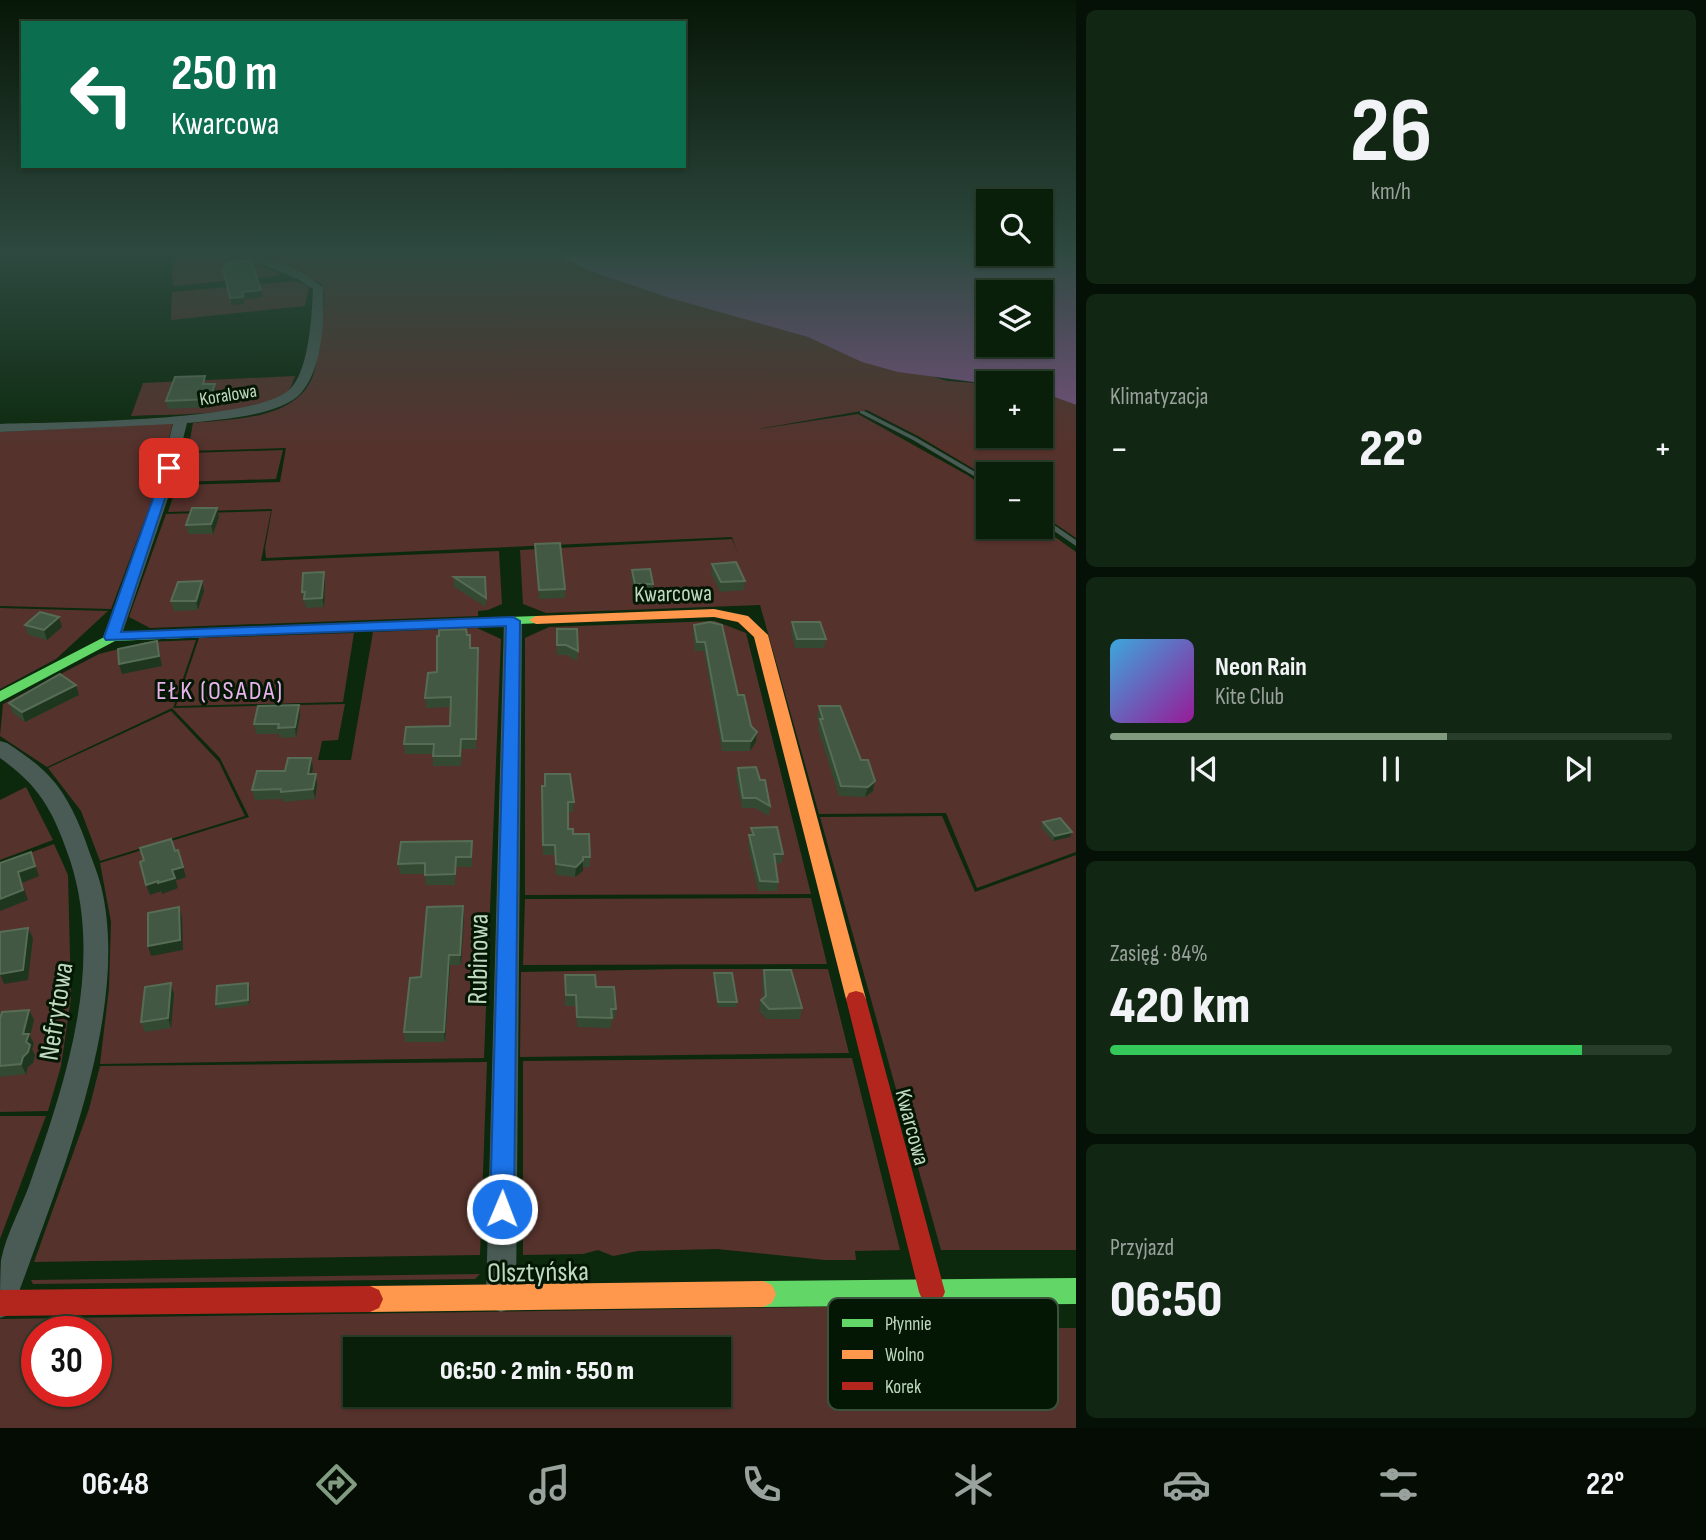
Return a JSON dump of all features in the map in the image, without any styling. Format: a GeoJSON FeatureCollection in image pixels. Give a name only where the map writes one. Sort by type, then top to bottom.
{"type":"FeatureCollection","features":[{"type":"Feature","properties":{"kind":"street","name":"Koralowa"},"geometry":{"type":"LineString","coordinates":[[0,428],[181,419],[255,411],[279,404],[295,392],[306,373],[317,317]]}},
{"type":"Feature","properties":{"kind":"street"},"geometry":{"type":"LineString","coordinates":[[112,637],[163,492],[181,419]]}},
{"type":"Feature","properties":{"kind":"street","name":"Kwarcowa"},"geometry":{"type":"LineString","coordinates":[[0,698],[112,637],[714,614],[743,619],[761,635],[932,1292]]}},
{"type":"Feature","properties":{"kind":"street","name":"Rubinowa"},"geometry":{"type":"LineString","coordinates":[[501,1297],[513,621]]}},
{"type":"Feature","properties":{"kind":"street","name":"Nefrytowa"},"geometry":{"type":"LineString","coordinates":[[0,748],[43,782],[65,819],[82,855],[92,899],[96,951],[88,1035],[69,1109],[0,1303]]}},
{"type":"Feature","properties":{"kind":"street","name":"Olsztyńska"},"geometry":{"type":"LineString","coordinates":[[0,1303],[1076,1291]]}},
{"type":"Feature","properties":{"kind":"lane"},"geometry":{"type":"LineString","coordinates":[[862,412],[915,439],[976,475]]}},
{"type":"Feature","properties":{"kind":"lane"},"geometry":{"type":"LineString","coordinates":[[1053,527],[1076,544]]}},
{"type":"Feature","properties":{"kind":"shaded area"},"geometry":{"type":"Polygon","coordinates":[[[171,317],[203,317],[171,320],[171,317]]]}},
{"type":"Feature","properties":{"kind":"shaded area"},"geometry":{"type":"Polygon","coordinates":[[[321,317],[743,317],[947,381],[976,383],[976,448],[1053,448],[1053,396],[1076,405],[1076,538],[1053,522],[1053,462],[976,462],[976,470],[867,410],[758,429],[858,414],[976,481],[976,539],[1053,539],[1053,536],[1076,552],[1076,852],[977,888],[946,813],[819,814],[760,605],[546,613],[523,604],[520,550],[732,539],[737,552],[732,537],[266,558],[265,548],[272,509],[168,512],[177,485],[280,482],[286,448],[188,451],[193,423],[245,418],[280,408],[295,400],[306,388],[314,373],[321,317]]]}},
{"type":"Feature","properties":{"kind":"shaded area"},"geometry":{"type":"Polygon","coordinates":[[[736,317],[976,317],[976,357],[1053,357],[1053,317],[1076,317],[1076,405],[1053,396],[1053,371],[976,371],[976,382],[898,372],[862,362],[808,337],[736,317]]]}},
{"type":"Feature","properties":{"kind":"shaded area"},"geometry":{"type":"Polygon","coordinates":[[[295,376],[288,391],[258,406],[190,414],[131,416],[143,383],[295,376]]]}},
{"type":"Feature","properties":{"kind":"shaded area"},"geometry":{"type":"Polygon","coordinates":[[[173,423],[155,492],[111,609],[0,606],[0,432],[173,423]]]}},
{"type":"Feature","properties":{"kind":"shaded area"},"geometry":{"type":"Polygon","coordinates":[[[283,450],[276,479],[178,482],[188,453],[283,450]]]}},
{"type":"Feature","properties":{"kind":"shaded area"},"geometry":{"type":"Polygon","coordinates":[[[271,511],[261,561],[499,551],[502,604],[478,611],[478,616],[150,628],[129,617],[166,514],[271,511]]]}},
{"type":"Feature","properties":{"kind":"shaded area"},"geometry":{"type":"Polygon","coordinates":[[[0,608],[108,611],[56,659],[0,689],[0,608]]]}},
{"type":"Feature","properties":{"kind":"shaded area"},"geometry":{"type":"Polygon","coordinates":[[[715,621],[746,633],[811,894],[525,895],[525,638],[549,627],[715,621]]]}},
{"type":"Feature","properties":{"kind":"shaded area"},"geometry":{"type":"Polygon","coordinates":[[[477,628],[501,639],[484,1058],[100,1064],[109,988],[111,922],[100,863],[249,817],[220,758],[172,708],[47,767],[0,736],[3,704],[99,654],[146,642],[196,640],[173,708],[345,704],[338,740],[322,741],[318,760],[351,760],[373,632],[477,628]]]}},
{"type":"Feature","properties":{"kind":"shaded area"},"geometry":{"type":"Polygon","coordinates":[[[354,633],[343,702],[176,706],[199,638],[354,633]]]}},
{"type":"Feature","properties":{"kind":"shaded area"},"geometry":{"type":"Polygon","coordinates":[[[171,711],[219,762],[245,816],[100,861],[81,811],[48,768],[171,711]]]}},
{"type":"Feature","properties":{"kind":"shaded area"},"geometry":{"type":"Polygon","coordinates":[[[26,787],[53,840],[0,860],[0,800],[26,787]]]}},
{"type":"Feature","properties":{"kind":"shaded area"},"geometry":{"type":"Polygon","coordinates":[[[942,816],[975,892],[1076,855],[1076,1250],[941,1250],[820,817],[942,816]]]}},
{"type":"Feature","properties":{"kind":"shaded area"},"geometry":{"type":"Polygon","coordinates":[[[54,844],[68,875],[71,998],[61,1066],[48,1111],[0,1112],[0,864],[54,844]]]}},
{"type":"Feature","properties":{"kind":"shaded area"},"geometry":{"type":"Polygon","coordinates":[[[811,898],[827,964],[523,965],[525,899],[811,898]]]}},
{"type":"Feature","properties":{"kind":"shaded area"},"geometry":{"type":"Polygon","coordinates":[[[828,969],[849,1053],[520,1057],[521,972],[828,969]]]}},
{"type":"Feature","properties":{"kind":"shaded area"},"geometry":{"type":"Polygon","coordinates":[[[852,1058],[900,1250],[855,1251],[856,1260],[825,1260],[717,1249],[638,1251],[613,1256],[598,1250],[583,1254],[523,1255],[523,1061],[852,1058]]]}},
{"type":"Feature","properties":{"kind":"shaded area"},"geometry":{"type":"Polygon","coordinates":[[[487,1062],[480,1255],[34,1262],[89,1109],[100,1066],[487,1062]]]}},
{"type":"Feature","properties":{"kind":"shaded area"},"geometry":{"type":"Polygon","coordinates":[[[0,1116],[46,1116],[0,1239],[0,1116]]]}},
{"type":"Feature","properties":{"kind":"shaded area"},"geometry":{"type":"Polygon","coordinates":[[[480,1274],[475,1279],[33,1284],[31,1280],[480,1274]]]}},
{"type":"Feature","properties":{"kind":"shaded area"},"geometry":{"type":"Polygon","coordinates":[[[828,1307],[828,1410],[1058,1410],[1058,1328],[1076,1328],[1076,1428],[0,1428],[0,1319],[21,1319],[21,1407],[112,1407],[112,1317],[828,1307]]]}},
{"type":"Feature","properties":{"kind":"building"},"geometry":{"type":"Polygon","coordinates":[[[205,376],[203,384],[215,384],[210,399],[166,401],[175,377],[205,376]]]}},
{"type":"Feature","properties":{"kind":"building"},"geometry":{"type":"Polygon","coordinates":[[[192,508],[217,508],[211,524],[186,525],[192,508]]]}},
{"type":"Feature","properties":{"kind":"building"},"geometry":{"type":"Polygon","coordinates":[[[560,543],[565,589],[539,590],[535,544],[560,543]]]}},
{"type":"Feature","properties":{"kind":"building"},"geometry":{"type":"Polygon","coordinates":[[[736,562],[745,581],[721,582],[712,564],[736,562]]]}},
{"type":"Feature","properties":{"kind":"building"},"geometry":{"type":"Polygon","coordinates":[[[650,569],[653,584],[635,584],[632,570],[650,569]]]}},
{"type":"Feature","properties":{"kind":"building"},"geometry":{"type":"Polygon","coordinates":[[[324,572],[322,598],[304,599],[303,573],[324,572]]]}},
{"type":"Feature","properties":{"kind":"building"},"geometry":{"type":"Polygon","coordinates":[[[454,577],[485,577],[486,598],[454,577]]]}},
{"type":"Feature","properties":{"kind":"building"},"geometry":{"type":"Polygon","coordinates":[[[202,581],[196,601],[171,601],[178,582],[202,581]]]}},
{"type":"Feature","properties":{"kind":"building"},"geometry":{"type":"Polygon","coordinates":[[[40,612],[59,617],[44,630],[25,625],[40,612]]]}},
{"type":"Feature","properties":{"kind":"building"},"geometry":{"type":"Polygon","coordinates":[[[710,622],[722,625],[738,695],[744,695],[751,726],[757,732],[751,741],[723,741],[705,642],[697,642],[694,625],[710,622]]]}},
{"type":"Feature","properties":{"kind":"building"},"geometry":{"type":"Polygon","coordinates":[[[792,622],[820,622],[826,639],[797,639],[792,622]]]}},
{"type":"Feature","properties":{"kind":"building"},"geometry":{"type":"Polygon","coordinates":[[[466,629],[467,635],[470,635],[470,648],[478,648],[476,739],[461,739],[460,756],[433,756],[434,744],[404,744],[406,727],[450,726],[451,697],[425,698],[428,673],[437,672],[439,630],[466,629]]]}},
{"type":"Feature","properties":{"kind":"building"},"geometry":{"type":"Polygon","coordinates":[[[557,629],[577,629],[578,651],[566,645],[557,645],[557,629]]]}},
{"type":"Feature","properties":{"kind":"building"},"geometry":{"type":"Polygon","coordinates":[[[157,641],[159,656],[119,664],[118,649],[157,641]]]}},
{"type":"Feature","properties":{"kind":"building"},"geometry":{"type":"Polygon","coordinates":[[[60,674],[76,685],[22,712],[9,703],[60,674]]]}},
{"type":"Feature","properties":{"kind":"building"},"geometry":{"type":"Polygon","coordinates":[[[299,705],[295,727],[278,728],[279,724],[254,724],[258,706],[299,705]]]}},
{"type":"Feature","properties":{"kind":"building"},"geometry":{"type":"Polygon","coordinates":[[[819,706],[840,706],[861,760],[868,760],[875,781],[868,787],[841,786],[820,719],[823,719],[819,706]]]}},
{"type":"Feature","properties":{"kind":"building"},"geometry":{"type":"Polygon","coordinates":[[[288,758],[311,758],[308,774],[316,774],[313,789],[281,792],[281,789],[252,790],[257,771],[285,771],[288,758]]]}},
{"type":"Feature","properties":{"kind":"building"},"geometry":{"type":"Polygon","coordinates":[[[756,767],[760,780],[765,780],[770,806],[756,798],[743,798],[738,768],[756,767]]]}},
{"type":"Feature","properties":{"kind":"building"},"geometry":{"type":"Polygon","coordinates":[[[545,774],[570,774],[574,802],[568,802],[568,829],[573,829],[573,834],[589,834],[590,857],[583,857],[576,867],[556,864],[555,845],[543,845],[542,786],[545,786],[545,774]]]}},
{"type":"Feature","properties":{"kind":"building"},"geometry":{"type":"Polygon","coordinates":[[[1060,818],[1072,832],[1055,836],[1043,822],[1060,818]]]}},
{"type":"Feature","properties":{"kind":"building"},"geometry":{"type":"Polygon","coordinates":[[[777,827],[783,854],[774,854],[778,882],[760,881],[749,835],[754,835],[751,828],[777,827]]]}},
{"type":"Feature","properties":{"kind":"building"},"geometry":{"type":"Polygon","coordinates":[[[171,839],[175,851],[178,850],[183,867],[172,870],[175,878],[146,885],[140,862],[144,860],[140,848],[171,839]]]}},
{"type":"Feature","properties":{"kind":"building"},"geometry":{"type":"Polygon","coordinates":[[[472,841],[471,857],[456,857],[455,874],[425,875],[425,863],[398,864],[401,842],[472,841]]]}},
{"type":"Feature","properties":{"kind":"building"},"geometry":{"type":"Polygon","coordinates":[[[31,852],[35,866],[18,872],[23,890],[0,899],[0,863],[31,852]]]}},
{"type":"Feature","properties":{"kind":"building"},"geometry":{"type":"Polygon","coordinates":[[[463,906],[460,955],[449,955],[444,1032],[404,1032],[410,978],[421,977],[427,907],[463,906]]]}},
{"type":"Feature","properties":{"kind":"building"},"geometry":{"type":"Polygon","coordinates":[[[179,907],[180,940],[148,946],[148,913],[179,907]]]}},
{"type":"Feature","properties":{"kind":"building"},"geometry":{"type":"Polygon","coordinates":[[[28,928],[23,970],[0,974],[0,932],[28,928]]]}},
{"type":"Feature","properties":{"kind":"building"},"geometry":{"type":"Polygon","coordinates":[[[764,970],[791,970],[802,1008],[769,1009],[761,1000],[766,996],[764,970]]]}},
{"type":"Feature","properties":{"kind":"building"},"geometry":{"type":"Polygon","coordinates":[[[714,973],[732,973],[737,1002],[718,1002],[714,973]]]}},
{"type":"Feature","properties":{"kind":"building"},"geometry":{"type":"Polygon","coordinates":[[[565,975],[595,975],[596,987],[614,987],[616,1009],[611,1009],[612,1018],[577,1017],[576,995],[566,995],[565,975]]]}},
{"type":"Feature","properties":{"kind":"building"},"geometry":{"type":"Polygon","coordinates":[[[171,983],[168,1018],[141,1022],[145,987],[171,983]]]}},
{"type":"Feature","properties":{"kind":"building"},"geometry":{"type":"Polygon","coordinates":[[[248,983],[248,1000],[216,1004],[217,986],[248,983]]]}},
{"type":"Feature","properties":{"kind":"building"},"geometry":{"type":"Polygon","coordinates":[[[29,1010],[23,1034],[29,1034],[26,1042],[30,1045],[28,1052],[21,1064],[0,1066],[2,1012],[29,1010]]]}},
{"type":"Feature","properties":{"kind":"traffic: fast"},"geometry":{"type":"LineString","coordinates":[[0,697],[112,637],[536,620]]}},
{"type":"Feature","properties":{"kind":"traffic: fast"},"geometry":{"type":"LineString","coordinates":[[763,1294],[1076,1291]]}},
{"type":"Feature","properties":{"kind":"traffic: slow"},"geometry":{"type":"LineString","coordinates":[[536,620],[714,613],[743,619],[761,635],[856,999]]}},
{"type":"Feature","properties":{"kind":"traffic: slow"},"geometry":{"type":"LineString","coordinates":[[370,1299],[763,1294]]}},
{"type":"Feature","properties":{"kind":"traffic: jam"},"geometry":{"type":"LineString","coordinates":[[856,999],[932,1292]]}},
{"type":"Feature","properties":{"kind":"traffic: jam"},"geometry":{"type":"LineString","coordinates":[[0,1303],[370,1299]]}},
{"type":"Feature","properties":{"kind":"district","name":"EŁK (OSADA)"},"geometry":{"type":"Point","coordinates":[220,690]}},
{"type":"Feature","properties":{"kind":"route"},"geometry":{"type":"LineString","coordinates":[[169,468],[112,637],[513,621],[502,1209]]}}]}
